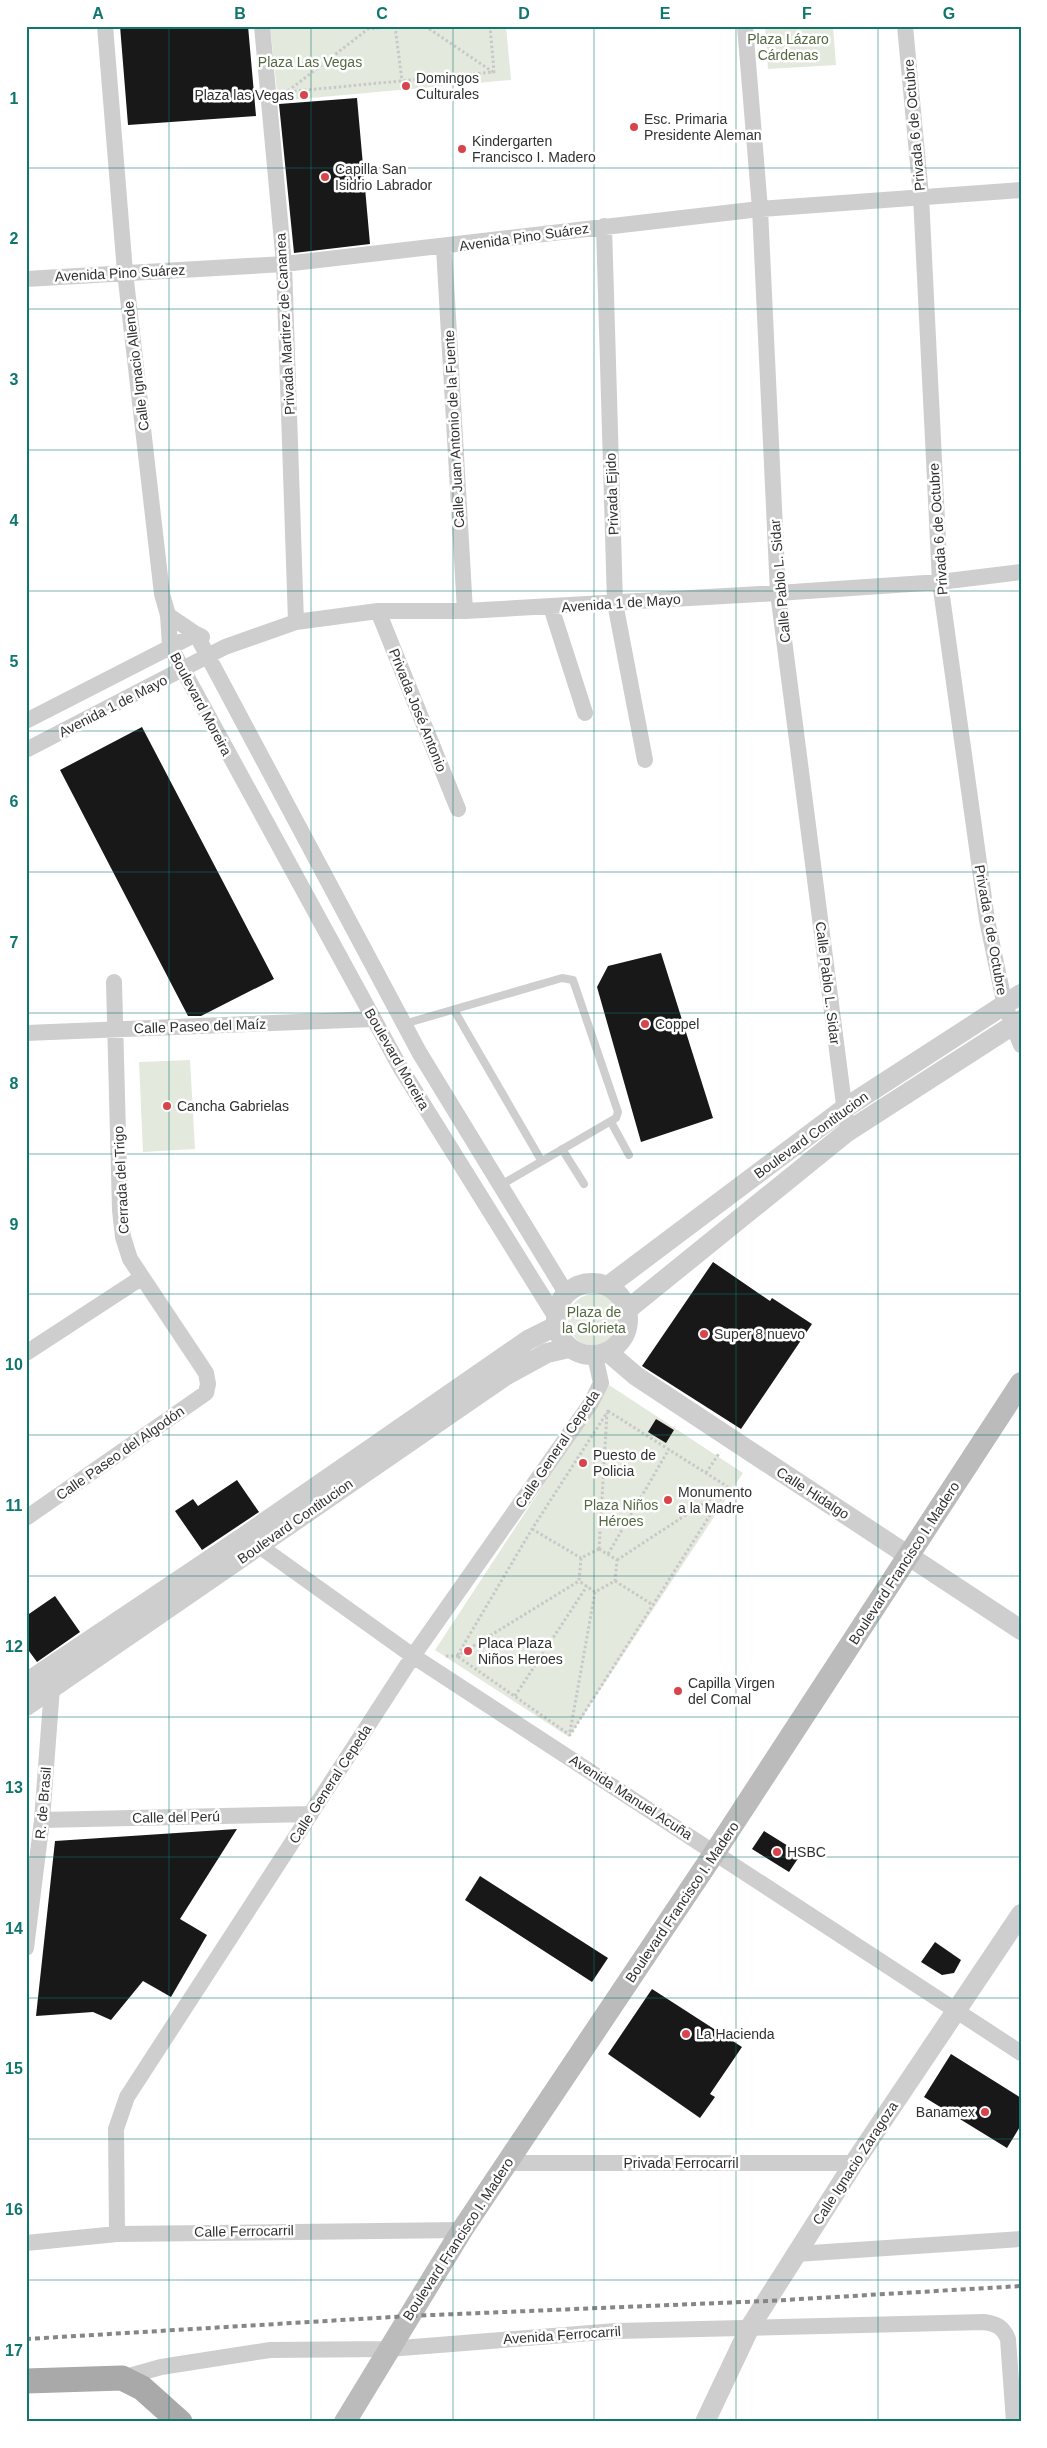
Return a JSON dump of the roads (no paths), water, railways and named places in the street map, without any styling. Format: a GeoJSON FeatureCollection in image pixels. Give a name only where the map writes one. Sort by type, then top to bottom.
{"type":"FeatureCollection","features":[{"type":"Feature","properties":{"kind":"main road","name":"Boulevard Francisco I. Madero"},"geometry":{"type":"LineString","coordinates":[[345,2422],[462,2230],[716,1852],[1021,1382]]}},
{"type":"Feature","properties":{"kind":"main road","name":"Avenida Ferrocarril"},"geometry":{"type":"LineString","coordinates":[[26,2381],[122,2378],[142,2388],[180,2422]]}},
{"type":"Feature","properties":{"kind":"street","name":"Calle Ignacio Allende"},"geometry":{"type":"LineString","coordinates":[[105,26],[125,272],[162,594],[168,615]]}},
{"type":"Feature","properties":{"kind":"street","name":"Privada Martirez de Cananea"},"geometry":{"type":"LineString","coordinates":[[262,26],[284,264],[296,622]]}},
{"type":"Feature","properties":{"kind":"street","name":"Calle Pablo L. Sidar"},"geometry":{"type":"LineString","coordinates":[[745,26],[760,210],[778,594],[847,1132]]}},
{"type":"Feature","properties":{"kind":"street","name":"Privada 6 de Octubre"},"geometry":{"type":"LineString","coordinates":[[905,26],[921,196],[940,582],[987,920],[1013,1000],[1021,1045]]}},
{"type":"Feature","properties":{"kind":"street","name":"Avenida Pino Suárez"},"geometry":{"type":"LineString","coordinates":[[26,279],[284,264],[444,248],[604,226],[760,210],[921,196],[1021,190]]}},
{"type":"Feature","properties":{"kind":"street","name":"Privada Ejido"},"geometry":{"type":"LineString","coordinates":[[604,226],[615,603],[645,760]]}},
{"type":"Feature","properties":{"kind":"street","name":"Calle Juan Antonio de la Fuente"},"geometry":{"type":"LineString","coordinates":[[444,248],[464,611]]}},
{"type":"Feature","properties":{"kind":"street","name":"Avenida 1 de Mayo"},"geometry":{"type":"LineString","coordinates":[[26,750],[225,647],[296,622],[378,611],[464,611],[778,594],[940,582],[1021,572]]}},
{"type":"Feature","properties":{"kind":"street"},"geometry":{"type":"LineString","coordinates":[[550,607],[585,712]]}},
{"type":"Feature","properties":{"kind":"street","name":"Privada José Antonio"},"geometry":{"type":"LineString","coordinates":[[378,611],[458,809]]}},
{"type":"Feature","properties":{"kind":"street","name":"Boulevard Moreira"},"geometry":{"type":"LineString","coordinates":[[168,615],[196,634],[419,1052],[566,1293]]}},
{"type":"Feature","properties":{"kind":"street","name":"Boulevard Moreira"},"geometry":{"type":"LineString","coordinates":[[168,615],[170,646],[260,814],[400,1067],[555,1321]]}},
{"type":"Feature","properties":{"kind":"street","name":"Avenida 1 de Mayo"},"geometry":{"type":"LineString","coordinates":[[26,721],[196,634]]}},
{"type":"Feature","properties":{"kind":"street"},"geometry":{"type":"LineString","coordinates":[[196,634],[225,647]]}},
{"type":"Feature","properties":{"kind":"street"},"geometry":{"type":"LineString","coordinates":[[260,814],[284,798]]}},
{"type":"Feature","properties":{"kind":"street"},"geometry":{"type":"LineString","coordinates":[[296,878],[318,865]]}},
{"type":"Feature","properties":{"kind":"street","name":"Cerrada del Trigo"},"geometry":{"type":"LineString","coordinates":[[114,982],[120,1210],[123,1237],[130,1259],[206,1373],[208,1384]]}},
{"type":"Feature","properties":{"kind":"street","name":"Boulevard Contitucion"},"geometry":{"type":"LineString","coordinates":[[608,1286],[845,1108],[1013,1000]]}},
{"type":"Feature","properties":{"kind":"street","name":"Calle Paseo del Maíz"},"geometry":{"type":"LineString","coordinates":[[26,1033],[373,1019]]}},
{"type":"Feature","properties":{"kind":"street","name":"Boulevard Contitucion"},"geometry":{"type":"LineString","coordinates":[[628,1310],[847,1132],[1016,1024]]}},
{"type":"Feature","properties":{"kind":"street"},"geometry":{"type":"LineString","coordinates":[[400,1067],[419,1052]]}},
{"type":"Feature","properties":{"kind":"street"},"geometry":{"type":"LineString","coordinates":[[26,1353],[141,1278]]}},
{"type":"Feature","properties":{"kind":"street"},"geometry":{"type":"LineString","coordinates":[[594,1283],[608,1286],[620,1296],[628,1310],[629,1322],[625,1334],[618,1345],[602,1354],[581,1354],[569,1348],[560,1338],[555,1321],[558,1304],[566,1293],[579,1285],[594,1283]]}},
{"type":"Feature","properties":{"kind":"street","name":"Boulevard Contitucion"},"geometry":{"type":"LineString","coordinates":[[26,1706],[555,1321]]}},
{"type":"Feature","properties":{"kind":"street","name":"Boulevard Contitucion"},"geometry":{"type":"LineString","coordinates":[[26,1683],[252,1541],[512,1372],[547,1353],[569,1348]]}},
{"type":"Feature","properties":{"kind":"street","name":"Calle General Cepeda"},"geometry":{"type":"LineString","coordinates":[[117,2234],[116,2129],[127,2097],[413,1656],[591,1403],[601,1383],[602,1354]]}},
{"type":"Feature","properties":{"kind":"street","name":"Calle Hidalgo"},"geometry":{"type":"LineString","coordinates":[[602,1354],[1021,1630]]}},
{"type":"Feature","properties":{"kind":"street","name":"Calle Paseo del Algodón"},"geometry":{"type":"LineString","coordinates":[[26,1518],[206,1393],[208,1384]]}},
{"type":"Feature","properties":{"kind":"street","name":"Avenida Manuel Acuña"},"geometry":{"type":"LineString","coordinates":[[252,1541],[413,1656],[716,1852],[1021,2053]]}},
{"type":"Feature","properties":{"kind":"street","name":"R. de Brasil"},"geometry":{"type":"LineString","coordinates":[[26,1948],[42,1820],[52,1688]]}},
{"type":"Feature","properties":{"kind":"street","name":"Calle del Perú"},"geometry":{"type":"LineString","coordinates":[[42,1820],[311,1814]]}},
{"type":"Feature","properties":{"kind":"street","name":"Calle Ignacio Zaragoza"},"geometry":{"type":"LineString","coordinates":[[705,2422],[750,2327],[854,2163],[1021,1914]]}},
{"type":"Feature","properties":{"kind":"street","name":"Privada Ferrocarril"},"geometry":{"type":"LineString","coordinates":[[507,2163],[854,2163]]}},
{"type":"Feature","properties":{"kind":"street","name":"Calle Ferrocarril"},"geometry":{"type":"LineString","coordinates":[[26,2243],[117,2234],[462,2230]]}},
{"type":"Feature","properties":{"kind":"street"},"geometry":{"type":"LineString","coordinates":[[796,2254],[1021,2239]]}},
{"type":"Feature","properties":{"kind":"street","name":"Avenida Ferrocarril"},"geometry":{"type":"LineString","coordinates":[[122,2378],[161,2367],[270,2350],[388,2349],[616,2331],[984,2322],[996,2324],[1003,2329],[1015,2349]]}},
{"type":"Feature","properties":{"kind":"street"},"geometry":{"type":"LineString","coordinates":[[1014,2422],[1015,2349]]}},
{"type":"Feature","properties":{"kind":"lane"},"geometry":{"type":"LineString","coordinates":[[404,1024],[562,978],[573,980],[618,1112],[616,1118],[499,1186]]}},
{"type":"Feature","properties":{"kind":"lane"},"geometry":{"type":"LineString","coordinates":[[454,1010],[542,1160]]}},
{"type":"Feature","properties":{"kind":"lane"},"geometry":{"type":"LineString","coordinates":[[610,1122],[629,1156]]}},
{"type":"Feature","properties":{"kind":"lane"},"geometry":{"type":"LineString","coordinates":[[562,1149],[584,1184]]}},
{"type":"Feature","properties":{"kind":"railway"},"geometry":{"type":"LineString","coordinates":[[26,2339],[409,2316],[767,2301],[1021,2286]]}},
{"type":"Feature","properties":{"kind":"place","name":"Domingos Culturales"},"geometry":{"type":"Point","coordinates":[406,86]}},
{"type":"Feature","properties":{"kind":"place","name":"Plaza las Vegas"},"geometry":{"type":"Point","coordinates":[304,95]}},
{"type":"Feature","properties":{"kind":"place","name":"Esc. Primaria Presidente Aleman"},"geometry":{"type":"Point","coordinates":[634,127]}},
{"type":"Feature","properties":{"kind":"place","name":"Kindergarten Francisco I. Madero"},"geometry":{"type":"Point","coordinates":[462,149]}},
{"type":"Feature","properties":{"kind":"place","name":"Capilla San Isidrio Labrador"},"geometry":{"type":"Point","coordinates":[325,177]}},
{"type":"Feature","properties":{"kind":"place","name":"Coppel"},"geometry":{"type":"Point","coordinates":[645,1024]}},
{"type":"Feature","properties":{"kind":"place","name":"Cancha Gabrielas"},"geometry":{"type":"Point","coordinates":[167,1106]}},
{"type":"Feature","properties":{"kind":"place","name":"Super 8 nuevo"},"geometry":{"type":"Point","coordinates":[704,1334]}},
{"type":"Feature","properties":{"kind":"place","name":"Puesto de Policia"},"geometry":{"type":"Point","coordinates":[583,1463]}},
{"type":"Feature","properties":{"kind":"place","name":"Monumento a la Madre"},"geometry":{"type":"Point","coordinates":[668,1500]}},
{"type":"Feature","properties":{"kind":"place","name":"Placa Plaza Niños Heroes"},"geometry":{"type":"Point","coordinates":[468,1651]}},
{"type":"Feature","properties":{"kind":"place","name":"Capilla Virgen del Comal"},"geometry":{"type":"Point","coordinates":[678,1691]}},
{"type":"Feature","properties":{"kind":"place","name":"HSBC"},"geometry":{"type":"Point","coordinates":[777,1852]}},
{"type":"Feature","properties":{"kind":"place","name":"La Hacienda"},"geometry":{"type":"Point","coordinates":[686,2034]}},
{"type":"Feature","properties":{"kind":"place","name":"Banamex"},"geometry":{"type":"Point","coordinates":[985,2112]}},
{"type":"Feature","properties":{"kind":"park label","name":"Plaza Lázaro Cárdenas"},"geometry":{"type":"Point","coordinates":[788,48]}},
{"type":"Feature","properties":{"kind":"park label","name":"Plaza Las Vegas"},"geometry":{"type":"Point","coordinates":[310,62]}},
{"type":"Feature","properties":{"kind":"park label","name":"Plaza de la Glorieta"},"geometry":{"type":"Point","coordinates":[594,1320]}},
{"type":"Feature","properties":{"kind":"park label","name":"Plaza Niños Héroes"},"geometry":{"type":"Point","coordinates":[621,1514]}}]}
